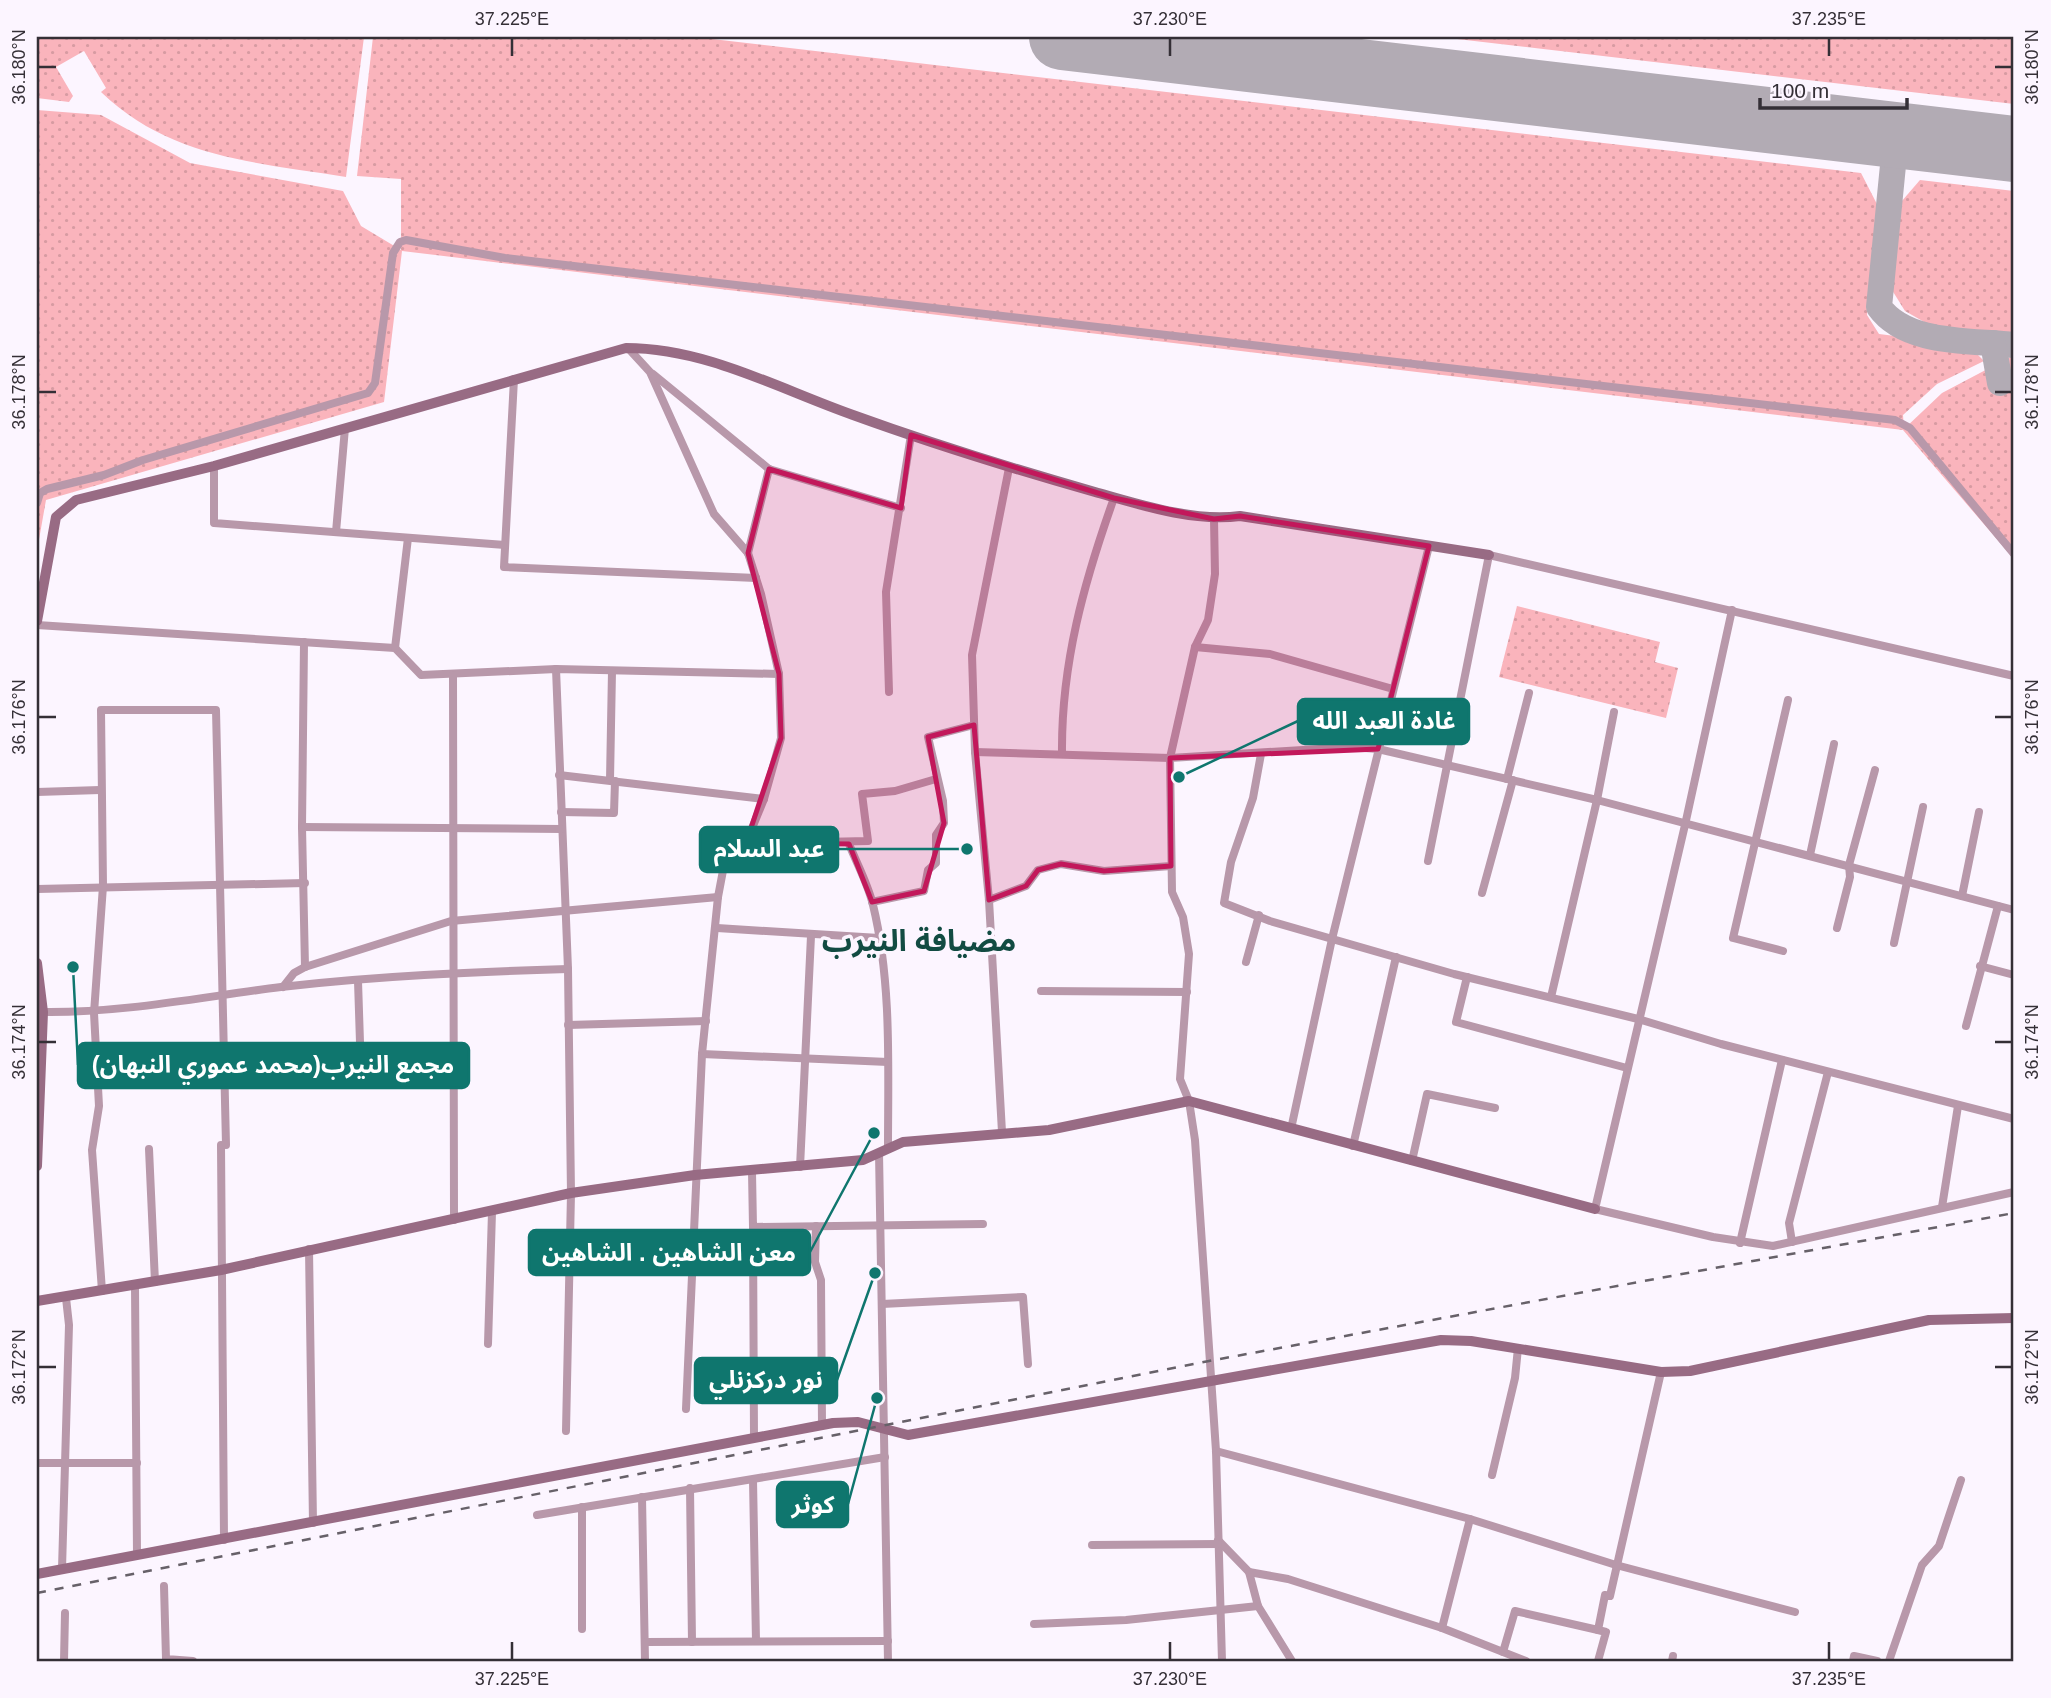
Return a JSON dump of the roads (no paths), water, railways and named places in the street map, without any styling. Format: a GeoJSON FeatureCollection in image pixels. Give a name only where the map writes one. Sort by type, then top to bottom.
{"type":"FeatureCollection","features":[{"type":"Feature","properties":{"kind":"street"},"geometry":{"type":"LineString","coordinates":[[37,503],[40,494],[47,489],[365,396],[375,383],[393,253],[400,242],[406,240],[505,258],[1895,420],[1910,428],[2014,554]]}},
{"type":"Feature","properties":{"kind":"street"},"geometry":{"type":"LineString","coordinates":[[628,348],[650,372],[769,470],[901,508]]}},
{"type":"Feature","properties":{"kind":"street"},"geometry":{"type":"LineString","coordinates":[[779,674],[556,669],[421,676],[395,648],[37,623],[57,517],[76,500],[214,466],[628,348],[677,352],[734,369],[911,435],[1009,468],[1114,498],[1214,519],[1240,516],[1489,555],[2014,676]]}},
{"type":"Feature","properties":{"kind":"street"},"geometry":{"type":"LineString","coordinates":[[650,372],[714,514],[748,553],[779,674],[780,738],[764,799],[746,843]]}},
{"type":"Feature","properties":{"kind":"street"},"geometry":{"type":"LineString","coordinates":[[514,379],[504,567],[756,578]]}},
{"type":"Feature","properties":{"kind":"street"},"geometry":{"type":"LineString","coordinates":[[336,532],[345,428]]}},
{"type":"Feature","properties":{"kind":"street"},"geometry":{"type":"LineString","coordinates":[[889,692],[886,592],[911,435]]}},
{"type":"Feature","properties":{"kind":"street"},"geometry":{"type":"LineString","coordinates":[[214,466],[214,523],[505,545]]}},
{"type":"Feature","properties":{"kind":"street"},"geometry":{"type":"LineString","coordinates":[[1002,1132],[989,900],[975,752],[972,655],[1009,468]]}},
{"type":"Feature","properties":{"kind":"street"},"geometry":{"type":"LineString","coordinates":[[748,553],[769,470]]}},
{"type":"Feature","properties":{"kind":"street"},"geometry":{"type":"LineString","coordinates":[[1062,754],[1061,702],[1086,578],[1114,498]]}},
{"type":"Feature","properties":{"kind":"street"},"geometry":{"type":"LineString","coordinates":[[1214,519],[1215,574],[1210,608],[1195,647],[1170,758],[1172,891],[1186,931],[1187,992],[1180,1079],[1189,1101],[1195,1140],[1216,1451],[1222,1661]]}},
{"type":"Feature","properties":{"kind":"street"},"geometry":{"type":"LineString","coordinates":[[395,648],[408,538]]}},
{"type":"Feature","properties":{"kind":"street"},"geometry":{"type":"LineString","coordinates":[[1291,1129],[1332,939],[1429,547]]}},
{"type":"Feature","properties":{"kind":"street"},"geometry":{"type":"LineString","coordinates":[[1428,861],[1489,555]]}},
{"type":"Feature","properties":{"kind":"street"},"geometry":{"type":"LineString","coordinates":[[1595,1209],[1685,825],[1732,610]]}},
{"type":"Feature","properties":{"kind":"street"},"geometry":{"type":"LineString","coordinates":[[304,642],[302,827],[305,967]]}},
{"type":"Feature","properties":{"kind":"street"},"geometry":{"type":"LineString","coordinates":[[1195,647],[1270,654],[1393,689]]}},
{"type":"Feature","properties":{"kind":"street"},"geometry":{"type":"LineString","coordinates":[[556,669],[568,969],[571,1193],[566,1431]]}},
{"type":"Feature","properties":{"kind":"street"},"geometry":{"type":"LineString","coordinates":[[561,812],[614,813],[612,671]]}},
{"type":"Feature","properties":{"kind":"street"},"geometry":{"type":"LineString","coordinates":[[453,675],[455,828],[451,921],[454,1220]]}},
{"type":"Feature","properties":{"kind":"street"},"geometry":{"type":"LineString","coordinates":[[1482,894],[1529,692]]}},
{"type":"Feature","properties":{"kind":"street"},"geometry":{"type":"LineString","coordinates":[[1783,951],[1733,938],[1788,701]]}},
{"type":"Feature","properties":{"kind":"street"},"geometry":{"type":"LineString","coordinates":[[102,1291],[92,1150],[99,1106],[94,1013],[103,886],[101,710],[216,710],[223,995],[221,1270],[224,1540]]}},
{"type":"Feature","properties":{"kind":"street"},"geometry":{"type":"LineString","coordinates":[[1551,997],[1597,800],[1614,712]]}},
{"type":"Feature","properties":{"kind":"street"},"geometry":{"type":"LineString","coordinates":[[873,902],[924,891],[928,870],[936,863],[936,835],[944,823],[942,793],[936,779],[928,737],[974,725]]}},
{"type":"Feature","properties":{"kind":"street"},"geometry":{"type":"LineString","coordinates":[[1810,855],[1834,744]]}},
{"type":"Feature","properties":{"kind":"street"},"geometry":{"type":"LineString","coordinates":[[975,752],[1170,758],[1352,747],[1378,748],[1597,800],[1755,844],[1810,855],[2014,910]]}},
{"type":"Feature","properties":{"kind":"street"},"geometry":{"type":"LineString","coordinates":[[1261,754],[1253,798],[1231,862],[1223,903],[1332,939],[1467,977],[1638,1019],[1828,1072],[2014,1119]]}},
{"type":"Feature","properties":{"kind":"street"},"geometry":{"type":"LineString","coordinates":[[1838,928],[1850,877],[1849,865],[1875,770]]}},
{"type":"Feature","properties":{"kind":"street"},"geometry":{"type":"LineString","coordinates":[[559,775],[764,799]]}},
{"type":"Feature","properties":{"kind":"street"},"geometry":{"type":"LineString","coordinates":[[686,1409],[702,1054],[718,897],[728,844],[868,842],[862,794],[895,791],[936,779]]}},
{"type":"Feature","properties":{"kind":"street"},"geometry":{"type":"LineString","coordinates":[[37,792],[100,790]]}},
{"type":"Feature","properties":{"kind":"street"},"geometry":{"type":"LineString","coordinates":[[1894,943],[1910,882],[1923,807]]}},
{"type":"Feature","properties":{"kind":"street"},"geometry":{"type":"LineString","coordinates":[[1962,896],[1979,812]]}},
{"type":"Feature","properties":{"kind":"street"},"geometry":{"type":"LineString","coordinates":[[302,827],[562,829]]}},
{"type":"Feature","properties":{"kind":"street"},"geometry":{"type":"LineString","coordinates":[[849,844],[873,902],[879,938],[888,1062],[881,1226],[888,1661]]}},
{"type":"Feature","properties":{"kind":"street"},"geometry":{"type":"LineString","coordinates":[[989,900],[1026,887],[1038,870],[1061,864],[1104,871],[1171,866]]}},
{"type":"Feature","properties":{"kind":"street"},"geometry":{"type":"LineString","coordinates":[[37,888],[305,883]]}},
{"type":"Feature","properties":{"kind":"street"},"geometry":{"type":"LineString","coordinates":[[283,987],[294,973],[305,967],[451,921],[718,897]]}},
{"type":"Feature","properties":{"kind":"street"},"geometry":{"type":"LineString","coordinates":[[1966,1026],[1997,906]]}},
{"type":"Feature","properties":{"kind":"street"},"geometry":{"type":"LineString","coordinates":[[1246,962],[1259,915]]}},
{"type":"Feature","properties":{"kind":"street"},"geometry":{"type":"LineString","coordinates":[[716,928],[811,936],[879,938]]}},
{"type":"Feature","properties":{"kind":"street"},"geometry":{"type":"LineString","coordinates":[[800,1167],[803,1059],[811,936]]}},
{"type":"Feature","properties":{"kind":"street"},"geometry":{"type":"LineString","coordinates":[[1353,1146],[1396,957]]}},
{"type":"Feature","properties":{"kind":"street"},"geometry":{"type":"LineString","coordinates":[[37,963],[43,1012],[37,1166]]}},
{"type":"Feature","properties":{"kind":"street"},"geometry":{"type":"LineString","coordinates":[[1980,966],[2014,975]]}},
{"type":"Feature","properties":{"kind":"street"},"geometry":{"type":"LineString","coordinates":[[43,1012],[94,1013],[283,987],[452,972],[568,969]]}},
{"type":"Feature","properties":{"kind":"street"},"geometry":{"type":"LineString","coordinates":[[1467,977],[1456,1022],[1627,1068]]}},
{"type":"Feature","properties":{"kind":"street"},"geometry":{"type":"LineString","coordinates":[[358,981],[361,1073]]}},
{"type":"Feature","properties":{"kind":"street"},"geometry":{"type":"LineString","coordinates":[[1041,991],[1187,992]]}},
{"type":"Feature","properties":{"kind":"street"},"geometry":{"type":"LineString","coordinates":[[568,1025],[706,1021]]}},
{"type":"Feature","properties":{"kind":"street"},"geometry":{"type":"LineString","coordinates":[[702,1054],[888,1062]]}},
{"type":"Feature","properties":{"kind":"street"},"geometry":{"type":"LineString","coordinates":[[1740,1243],[1782,1059]]}},
{"type":"Feature","properties":{"kind":"street"},"geometry":{"type":"LineString","coordinates":[[1792,1242],[1789,1223],[1828,1072]]}},
{"type":"Feature","properties":{"kind":"street"},"geometry":{"type":"LineString","coordinates":[[1412,1161],[1427,1094],[1495,1108]]}},
{"type":"Feature","properties":{"kind":"street"},"geometry":{"type":"LineString","coordinates":[[37,1301],[221,1270],[571,1193],[695,1175],[863,1160],[903,1142],[1088,1124],[1168,1103],[1189,1101],[1595,1209],[1740,1243],[1773,1246],[2014,1192]]}},
{"type":"Feature","properties":{"kind":"street"},"geometry":{"type":"LineString","coordinates":[[1942,1207],[1958,1105]]}},
{"type":"Feature","properties":{"kind":"street"},"geometry":{"type":"LineString","coordinates":[[149,1149],[156,1282]]}},
{"type":"Feature","properties":{"kind":"street"},"geometry":{"type":"LineString","coordinates":[[752,1172],[754,1438]]}},
{"type":"Feature","properties":{"kind":"street"},"geometry":{"type":"LineString","coordinates":[[488,1344],[492,1212]]}},
{"type":"Feature","properties":{"kind":"street"},"geometry":{"type":"LineString","coordinates":[[753,1227],[983,1224]]}},
{"type":"Feature","properties":{"kind":"street"},"geometry":{"type":"LineString","coordinates":[[816,1226],[815,1262],[821,1279],[822,1425]]}},
{"type":"Feature","properties":{"kind":"street"},"geometry":{"type":"LineString","coordinates":[[309,1250],[313,1523]]}},
{"type":"Feature","properties":{"kind":"street"},"geometry":{"type":"LineString","coordinates":[[135,1286],[137,1555]]}},
{"type":"Feature","properties":{"kind":"street"},"geometry":{"type":"LineString","coordinates":[[882,1304],[1023,1297],[1028,1364]]}},
{"type":"Feature","properties":{"kind":"street"},"geometry":{"type":"LineString","coordinates":[[62,1569],[69,1325],[66,1298]]}},
{"type":"Feature","properties":{"kind":"street"},"geometry":{"type":"LineString","coordinates":[[37,1574],[822,1425],[858,1422],[908,1435],[1441,1340],[1471,1341],[1661,1372],[1690,1371],[1929,1320],[2014,1318]]}},
{"type":"Feature","properties":{"kind":"street"},"geometry":{"type":"LineString","coordinates":[[1492,1475],[1515,1378],[1518,1348]]}},
{"type":"Feature","properties":{"kind":"street"},"geometry":{"type":"LineString","coordinates":[[1598,1630],[1605,1595],[1610,1595],[1661,1372]]}},
{"type":"Feature","properties":{"kind":"street"},"geometry":{"type":"LineString","coordinates":[[1216,1451],[1470,1519],[1615,1565],[1795,1612]]}},
{"type":"Feature","properties":{"kind":"street"},"geometry":{"type":"LineString","coordinates":[[537,1515],[885,1457]]}},
{"type":"Feature","properties":{"kind":"street"},"geometry":{"type":"LineString","coordinates":[[37,1463],[137,1463]]}},
{"type":"Feature","properties":{"kind":"street"},"geometry":{"type":"LineString","coordinates":[[753,1479],[756,1641]]}},
{"type":"Feature","properties":{"kind":"street"},"geometry":{"type":"LineString","coordinates":[[1889,1661],[1922,1565],[1939,1546],[1961,1480]]}},
{"type":"Feature","properties":{"kind":"street"},"geometry":{"type":"LineString","coordinates":[[690,1488],[692,1642]]}},
{"type":"Feature","properties":{"kind":"street"},"geometry":{"type":"LineString","coordinates":[[642,1497],[645,1661]]}},
{"type":"Feature","properties":{"kind":"street"},"geometry":{"type":"LineString","coordinates":[[582,1507],[582,1629]]}},
{"type":"Feature","properties":{"kind":"street"},"geometry":{"type":"LineString","coordinates":[[1442,1628],[1470,1519]]}},
{"type":"Feature","properties":{"kind":"street"},"geometry":{"type":"LineString","coordinates":[[1092,1545],[1218,1542],[1249,1572],[1258,1606],[1292,1661]]}},
{"type":"Feature","properties":{"kind":"street"},"geometry":{"type":"LineString","coordinates":[[1249,1572],[1288,1579],[1442,1628],[1526,1661]]}},
{"type":"Feature","properties":{"kind":"street"},"geometry":{"type":"LineString","coordinates":[[164,1586],[166,1659],[193,1661]]}},
{"type":"Feature","properties":{"kind":"street"},"geometry":{"type":"LineString","coordinates":[[1034,1624],[1258,1606]]}},
{"type":"Feature","properties":{"kind":"street"},"geometry":{"type":"LineString","coordinates":[[1503,1652],[1515,1611],[1606,1632],[1598,1661]]}},
{"type":"Feature","properties":{"kind":"street"},"geometry":{"type":"LineString","coordinates":[[64,1661],[65,1613]]}},
{"type":"Feature","properties":{"kind":"street"},"geometry":{"type":"LineString","coordinates":[[645,1642],[888,1641]]}},
{"type":"Feature","properties":{"kind":"street"},"geometry":{"type":"LineString","coordinates":[[1853,1661],[1854,1656],[1877,1661]]}},
{"type":"Feature","properties":{"kind":"railway"},"geometry":{"type":"LineString","coordinates":[[37,1593],[1209,1361],[2014,1213]]}},
{"type":"Feature","properties":{"kind":"place","name":"غادة العبد الله"},"geometry":{"type":"Point","coordinates":[1179,777]}},
{"type":"Feature","properties":{"kind":"place","name":"عبد السلام"},"geometry":{"type":"Point","coordinates":[967,849]}},
{"type":"Feature","properties":{"kind":"place","name":"مجمع النيرب(محمد عموري النبهان)"},"geometry":{"type":"Point","coordinates":[73,967]}},
{"type":"Feature","properties":{"kind":"place","name":"معن الشاهين . الشاهين"},"geometry":{"type":"Point","coordinates":[874,1133]}},
{"type":"Feature","properties":{"kind":"place","name":"نور دركزنلي"},"geometry":{"type":"Point","coordinates":[875,1273]}},
{"type":"Feature","properties":{"kind":"place","name":"كوثر"},"geometry":{"type":"Point","coordinates":[877,1398]}},
{"type":"Feature","properties":{"kind":"district","name":"مضيافة النيرب"},"geometry":{"type":"Point","coordinates":[919,941]}}]}
